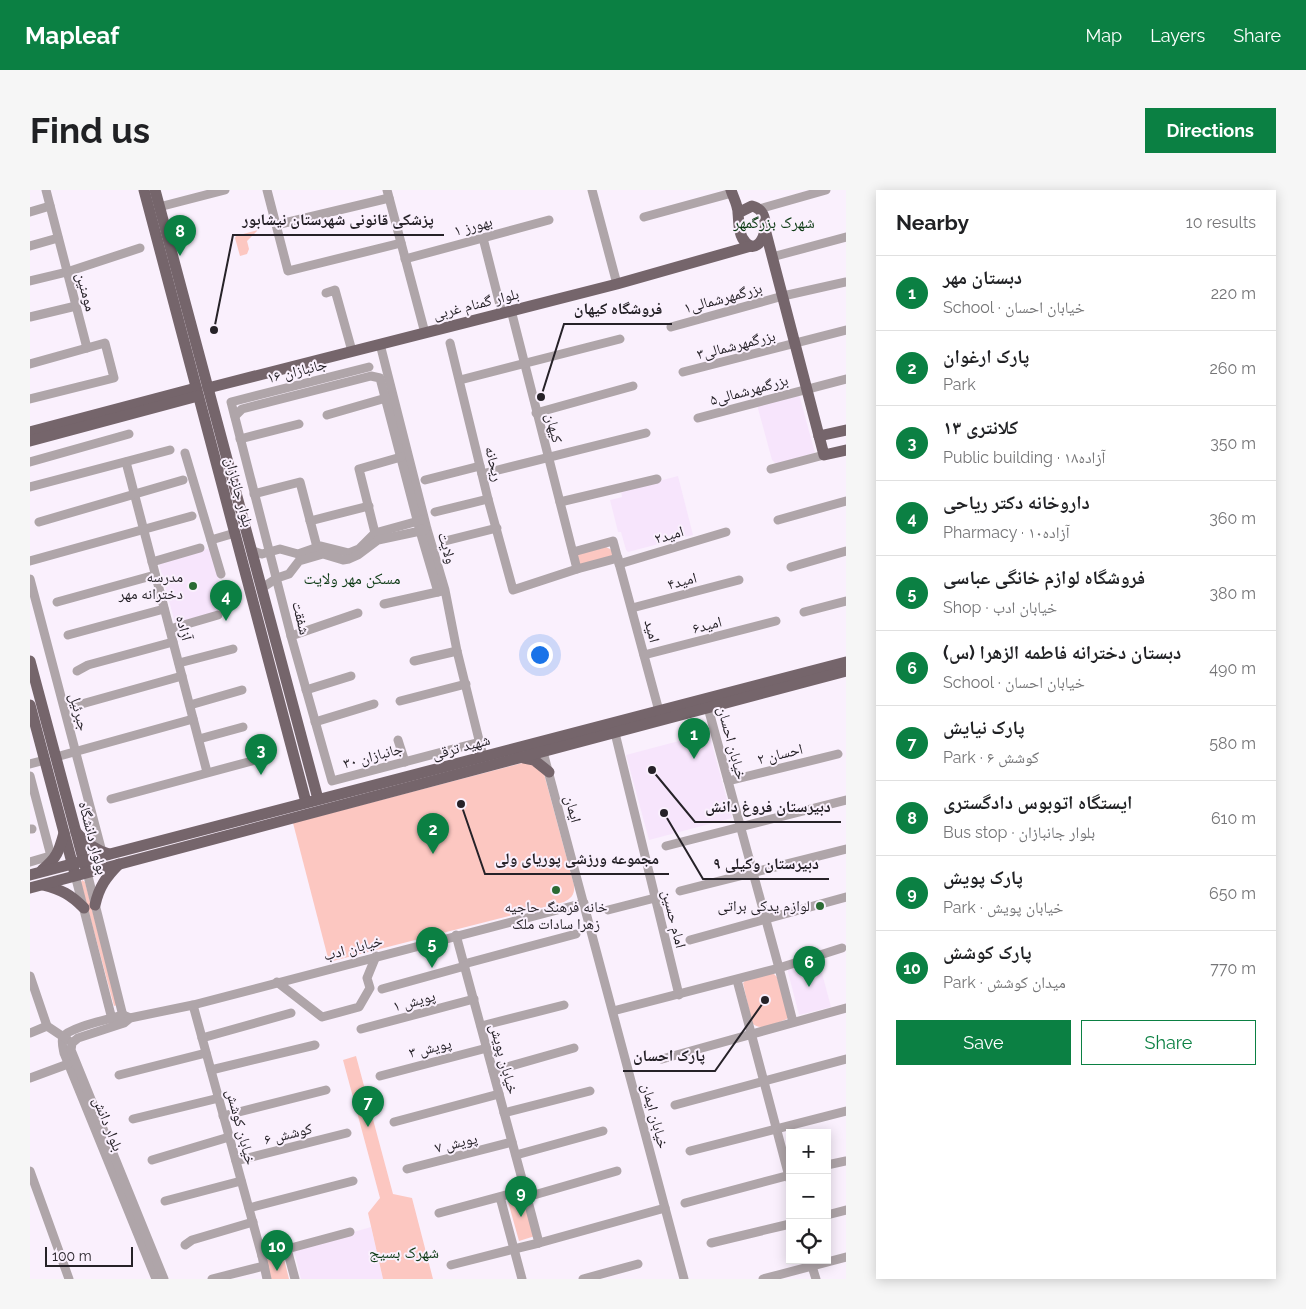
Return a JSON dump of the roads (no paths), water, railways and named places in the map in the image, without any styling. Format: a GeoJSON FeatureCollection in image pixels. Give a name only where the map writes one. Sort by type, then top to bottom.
{"type":"FeatureCollection","features":[{"type":"Feature","properties":{"kind":"main road","name":"بلوار جانبازان"},"geometry":{"type":"LineString","coordinates":[[144,190],[183,319],[208,388],[318,798]]}},
{"type":"Feature","properties":{"kind":"main road","name":"بلوار جانبازان"},"geometry":{"type":"LineString","coordinates":[[155,190],[183,319],[192,394],[217,468],[306,802]]}},
{"type":"Feature","properties":{"kind":"main road"},"geometry":{"type":"LineString","coordinates":[[731,192],[738,213],[739,225],[746,243],[766,250],[772,257]]}},
{"type":"Feature","properties":{"kind":"main road"},"geometry":{"type":"LineString","coordinates":[[738,213],[752,206],[759,209],[766,228],[824,455],[846,450]]}},
{"type":"Feature","properties":{"kind":"main road"},"geometry":{"type":"LineString","coordinates":[[753,245],[766,232]]}},
{"type":"Feature","properties":{"kind":"main road","name":"بلوار گمنام غربی"},"geometry":{"type":"LineString","coordinates":[[208,388],[617,284],[753,245]]}},
{"type":"Feature","properties":{"kind":"main road"},"geometry":{"type":"LineString","coordinates":[[30,432],[192,394]]}},
{"type":"Feature","properties":{"kind":"main road"},"geometry":{"type":"LineString","coordinates":[[30,441],[192,394]]}},
{"type":"Feature","properties":{"kind":"main road"},"geometry":{"type":"LineString","coordinates":[[819,436],[846,430]]}},
{"type":"Feature","properties":{"kind":"main road"},"geometry":{"type":"LineString","coordinates":[[217,468],[229,464]]}},
{"type":"Feature","properties":{"kind":"main road","name":"بولوار دانشگاه"},"geometry":{"type":"LineString","coordinates":[[30,661],[50,758],[78,862],[75,876]]}},
{"type":"Feature","properties":{"kind":"main road","name":"شهید ترقی"},"geometry":{"type":"LineString","coordinates":[[34,874],[106,853],[318,798],[391,786],[543,752],[615,733],[707,703],[846,662]]}},
{"type":"Feature","properties":{"kind":"main road","name":"شهید ترقی"},"geometry":{"type":"LineString","coordinates":[[36,886],[234,834],[483,756],[659,710],[707,703],[846,671]]}},
{"type":"Feature","properties":{"kind":"main road","name":"بولوار دانشگاه"},"geometry":{"type":"LineString","coordinates":[[30,705],[50,758]]}},
{"type":"Feature","properties":{"kind":"main road"},"geometry":{"type":"LineString","coordinates":[[286,727],[298,724]]}},
{"type":"Feature","properties":{"kind":"main road"},"geometry":{"type":"LineString","coordinates":[[520,758],[534,760],[549,772]]}},
{"type":"Feature","properties":{"kind":"main road"},"geometry":{"type":"LineString","coordinates":[[231,821],[234,834]]}},
{"type":"Feature","properties":{"kind":"main road"},"geometry":{"type":"LineString","coordinates":[[84,908],[62,890],[36,886],[34,874],[51,862],[70,832],[89,845],[106,853]]}},
{"type":"Feature","properties":{"kind":"main road","name":"بولوار دانشگاه"},"geometry":{"type":"LineString","coordinates":[[78,862],[87,872]]}},
{"type":"Feature","properties":{"kind":"main road"},"geometry":{"type":"LineString","coordinates":[[95,905],[98,890],[120,863]]}},
{"type":"Feature","properties":{"kind":"street","name":"مومنین"},"geometry":{"type":"LineString","coordinates":[[46,190],[88,348]]}},
{"type":"Feature","properties":{"kind":"street"},"geometry":{"type":"LineString","coordinates":[[159,207],[224,190]]}},
{"type":"Feature","properties":{"kind":"street"},"geometry":{"type":"LineString","coordinates":[[267,190],[288,271],[401,243]]}},
{"type":"Feature","properties":{"kind":"street"},"geometry":{"type":"LineString","coordinates":[[592,190],[617,284]]}},
{"type":"Feature","properties":{"kind":"street"},"geometry":{"type":"LineString","coordinates":[[759,209],[826,190]]}},
{"type":"Feature","properties":{"kind":"street"},"geometry":{"type":"LineString","coordinates":[[644,217],[731,192]]}},
{"type":"Feature","properties":{"kind":"street"},"geometry":{"type":"LineString","coordinates":[[276,225],[388,194],[425,333]]}},
{"type":"Feature","properties":{"kind":"street"},"geometry":{"type":"LineString","coordinates":[[30,212],[50,206]]}},
{"type":"Feature","properties":{"kind":"street","name":"بهورز ۱"},"geometry":{"type":"LineString","coordinates":[[405,259],[549,220]]}},
{"type":"Feature","properties":{"kind":"street"},"geometry":{"type":"LineString","coordinates":[[772,257],[846,237]]}},
{"type":"Feature","properties":{"kind":"street"},"geometry":{"type":"LineString","coordinates":[[30,246],[58,238]]}},
{"type":"Feature","properties":{"kind":"street","name":"کیهان"},"geometry":{"type":"LineString","coordinates":[[483,238],[524,364],[572,552]]}},
{"type":"Feature","properties":{"kind":"street"},"geometry":{"type":"LineString","coordinates":[[30,281],[67,272],[140,248]]}},
{"type":"Feature","properties":{"kind":"street","name":"بزرگمهرشمالی۱"},"geometry":{"type":"LineString","coordinates":[[671,327],[783,296],[846,282]]}},
{"type":"Feature","properties":{"kind":"street"},"geometry":{"type":"LineString","coordinates":[[326,292],[336,290],[352,351]]}},
{"type":"Feature","properties":{"kind":"street"},"geometry":{"type":"LineString","coordinates":[[30,317],[76,306]]}},
{"type":"Feature","properties":{"kind":"street","name":"بزرگمهرشمالی۳"},"geometry":{"type":"LineString","coordinates":[[683,372],[846,330]]}},
{"type":"Feature","properties":{"kind":"street"},"geometry":{"type":"LineString","coordinates":[[460,380],[620,339]]}},
{"type":"Feature","properties":{"kind":"street"},"geometry":{"type":"LineString","coordinates":[[30,364],[105,343],[114,378],[30,399]]}},
{"type":"Feature","properties":{"kind":"street","name":"ریحانه"},"geometry":{"type":"LineString","coordinates":[[450,343],[513,590],[577,569]]}},
{"type":"Feature","properties":{"kind":"street","name":"ولایت"},"geometry":{"type":"LineString","coordinates":[[380,344],[423,530],[442,591],[483,756]]}},
{"type":"Feature","properties":{"kind":"street","name":"جانبازان ۱۶"},"geometry":{"type":"LineString","coordinates":[[231,402],[369,367]]}},
{"type":"Feature","properties":{"kind":"street"},"geometry":{"type":"LineString","coordinates":[[235,416],[242,409],[371,376],[380,378],[401,457],[421,520],[376,537],[354,552],[349,553],[321,546],[298,554],[280,549],[262,554],[253,551]]}},
{"type":"Feature","properties":{"kind":"street","name":"بزرگمهرشمالی۵"},"geometry":{"type":"LineString","coordinates":[[698,418],[846,379]]}},
{"type":"Feature","properties":{"kind":"street"},"geometry":{"type":"LineString","coordinates":[[536,412],[633,386]]}},
{"type":"Feature","properties":{"kind":"street"},"geometry":{"type":"LineString","coordinates":[[327,415],[386,398]]}},
{"type":"Feature","properties":{"kind":"street","name":"شفقت"},"geometry":{"type":"LineString","coordinates":[[231,402],[291,636],[332,781]]}},
{"type":"Feature","properties":{"kind":"street"},"geometry":{"type":"LineString","coordinates":[[240,439],[299,424]]}},
{"type":"Feature","properties":{"kind":"street"},"geometry":{"type":"LineString","coordinates":[[425,480],[548,458],[646,433]]}},
{"type":"Feature","properties":{"kind":"street"},"geometry":{"type":"LineString","coordinates":[[30,462],[129,434]]}},
{"type":"Feature","properties":{"kind":"street"},"geometry":{"type":"LineString","coordinates":[[30,487],[170,450]]}},
{"type":"Feature","properties":{"kind":"street"},"geometry":{"type":"LineString","coordinates":[[185,453],[221,574]]}},
{"type":"Feature","properties":{"kind":"street"},"geometry":{"type":"LineString","coordinates":[[771,469],[824,455]]}},
{"type":"Feature","properties":{"kind":"street"},"geometry":{"type":"LineString","coordinates":[[376,537],[359,469],[401,457]]}},
{"type":"Feature","properties":{"kind":"street","name":"آزاده"},"geometry":{"type":"LineString","coordinates":[[126,462],[207,772]]}},
{"type":"Feature","properties":{"kind":"street"},"geometry":{"type":"LineString","coordinates":[[560,502],[657,479]]}},
{"type":"Feature","properties":{"kind":"street"},"geometry":{"type":"LineString","coordinates":[[39,522],[183,480]]}},
{"type":"Feature","properties":{"kind":"street"},"geometry":{"type":"LineString","coordinates":[[254,494],[300,482],[317,547]]}},
{"type":"Feature","properties":{"kind":"street"},"geometry":{"type":"LineString","coordinates":[[435,512],[488,498]]}},
{"type":"Feature","properties":{"kind":"street"},"geometry":{"type":"LineString","coordinates":[[778,520],[846,501]]}},
{"type":"Feature","properties":{"kind":"street"},"geometry":{"type":"LineString","coordinates":[[310,520],[368,506]]}},
{"type":"Feature","properties":{"kind":"street"},"geometry":{"type":"LineString","coordinates":[[30,561],[144,531],[192,516]]}},
{"type":"Feature","properties":{"kind":"street"},"geometry":{"type":"LineString","coordinates":[[444,541],[497,528]]}},
{"type":"Feature","properties":{"kind":"street"},"geometry":{"type":"LineString","coordinates":[[262,588],[277,578],[289,574],[299,562],[323,554],[343,560],[349,559],[358,555],[376,537],[423,530]]}},
{"type":"Feature","properties":{"kind":"street","name":"امید۲"},"geometry":{"type":"LineString","coordinates":[[618,561],[726,532]]}},
{"type":"Feature","properties":{"kind":"street"},"geometry":{"type":"LineString","coordinates":[[211,540],[234,533]]}},
{"type":"Feature","properties":{"kind":"street","name":"امید"},"geometry":{"type":"LineString","coordinates":[[572,552],[613,541],[659,710]]}},
{"type":"Feature","properties":{"kind":"street"},"geometry":{"type":"LineString","coordinates":[[152,562],[200,548]]}},
{"type":"Feature","properties":{"kind":"street"},"geometry":{"type":"LineString","coordinates":[[572,552],[577,569],[618,561]]}},
{"type":"Feature","properties":{"kind":"street"},"geometry":{"type":"LineString","coordinates":[[791,567],[846,552]]}},
{"type":"Feature","properties":{"kind":"street"},"geometry":{"type":"LineString","coordinates":[[57,602],[155,575]]}},
{"type":"Feature","properties":{"kind":"street","name":"جبرئیل"},"geometry":{"type":"LineString","coordinates":[[30,579],[75,751],[106,853]]}},
{"type":"Feature","properties":{"kind":"street","name":"امید۴"},"geometry":{"type":"LineString","coordinates":[[632,608],[739,580]]}},
{"type":"Feature","properties":{"kind":"street"},"geometry":{"type":"LineString","coordinates":[[384,604],[442,591]]}},
{"type":"Feature","properties":{"kind":"street"},"geometry":{"type":"LineString","coordinates":[[804,612],[846,601]]}},
{"type":"Feature","properties":{"kind":"street"},"geometry":{"type":"LineString","coordinates":[[68,635],[164,609]]}},
{"type":"Feature","properties":{"kind":"street"},"geometry":{"type":"LineString","coordinates":[[291,636],[358,613]]}},
{"type":"Feature","properties":{"kind":"street"},"geometry":{"type":"LineString","coordinates":[[170,629],[218,616]]}},
{"type":"Feature","properties":{"kind":"street","name":"امید۶"},"geometry":{"type":"LineString","coordinates":[[644,655],[776,621]]}},
{"type":"Feature","properties":{"kind":"street"},"geometry":{"type":"LineString","coordinates":[[77,671],[88,665],[173,642]]}},
{"type":"Feature","properties":{"kind":"street"},"geometry":{"type":"LineString","coordinates":[[179,663],[233,649]]}},
{"type":"Feature","properties":{"kind":"street"},"geometry":{"type":"LineString","coordinates":[[414,661],[457,651]]}},
{"type":"Feature","properties":{"kind":"street"},"geometry":{"type":"LineString","coordinates":[[78,705],[182,676]]}},
{"type":"Feature","properties":{"kind":"street"},"geometry":{"type":"LineString","coordinates":[[306,690],[351,676]]}},
{"type":"Feature","properties":{"kind":"street"},"geometry":{"type":"LineString","coordinates":[[400,701],[466,684]]}},
{"type":"Feature","properties":{"kind":"street"},"geometry":{"type":"LineString","coordinates":[[190,705],[242,690]]}},
{"type":"Feature","properties":{"kind":"street","name":"خیابان احسان"},"geometry":{"type":"LineString","coordinates":[[707,703],[793,1022]]}},
{"type":"Feature","properties":{"kind":"street"},"geometry":{"type":"LineString","coordinates":[[315,722],[374,704]]}},
{"type":"Feature","properties":{"kind":"street"},"geometry":{"type":"LineString","coordinates":[[30,764],[194,719]]}},
{"type":"Feature","properties":{"kind":"street"},"geometry":{"type":"LineString","coordinates":[[199,739],[243,727]]}},
{"type":"Feature","properties":{"kind":"street","name":"امام حسین"},"geometry":{"type":"LineString","coordinates":[[615,733],[679,995]]}},
{"type":"Feature","properties":{"kind":"street"},"geometry":{"type":"LineString","coordinates":[[398,740],[405,762]]}},
{"type":"Feature","properties":{"kind":"street","name":"جانبازان ۳۰"},"geometry":{"type":"LineString","coordinates":[[332,781],[480,742]]}},
{"type":"Feature","properties":{"kind":"street","name":"ایمان"},"geometry":{"type":"LineString","coordinates":[[543,752],[584,903]]}},
{"type":"Feature","properties":{"kind":"street","name":"احسان ۲"},"geometry":{"type":"LineString","coordinates":[[728,781],[838,754]]}},
{"type":"Feature","properties":{"kind":"street"},"geometry":{"type":"LineString","coordinates":[[111,799],[252,761]]}},
{"type":"Feature","properties":{"kind":"street"},"geometry":{"type":"LineString","coordinates":[[30,776],[54,855],[30,862]]}},
{"type":"Feature","properties":{"kind":"street"},"geometry":{"type":"LineString","coordinates":[[666,846],[846,800]]}},
{"type":"Feature","properties":{"kind":"street"},"geometry":{"type":"LineString","coordinates":[[680,891],[846,849]]}},
{"type":"Feature","properties":{"kind":"street","name":"بولوار دانشگاه"},"geometry":{"type":"LineString","coordinates":[[87,872],[126,1019]]}},
{"type":"Feature","properties":{"kind":"street","name":"بولوار دانشگاه"},"geometry":{"type":"LineString","coordinates":[[75,876],[113,1022]]}},
{"type":"Feature","properties":{"kind":"street"},"geometry":{"type":"LineString","coordinates":[[690,940],[846,897]]}},
{"type":"Feature","properties":{"kind":"street"},"geometry":{"type":"LineString","coordinates":[[608,910],[655,898]]}},
{"type":"Feature","properties":{"kind":"street","name":"خیابان ادب"},"geometry":{"type":"LineString","coordinates":[[126,1019],[193,1005],[584,903]]}},
{"type":"Feature","properties":{"kind":"street","name":"خیابان ایمان"},"geometry":{"type":"LineString","coordinates":[[584,903],[684,1279]]}},
{"type":"Feature","properties":{"kind":"street"},"geometry":{"type":"LineString","coordinates":[[382,989],[576,934]]}},
{"type":"Feature","properties":{"kind":"street","name":"خیابان پویش"},"geometry":{"type":"LineString","coordinates":[[456,935],[539,1243]]}},
{"type":"Feature","properties":{"kind":"street"},"geometry":{"type":"LineString","coordinates":[[613,1012],[737,980],[842,948]]}},
{"type":"Feature","properties":{"kind":"street"},"geometry":{"type":"LineString","coordinates":[[277,982],[322,1017],[359,1006],[370,988],[367,978],[376,956]]}},
{"type":"Feature","properties":{"kind":"street"},"geometry":{"type":"LineString","coordinates":[[30,976],[47,1026],[72,1043],[78,1038],[113,1022]]}},
{"type":"Feature","properties":{"kind":"street"},"geometry":{"type":"LineString","coordinates":[[737,980],[788,1174]]}},
{"type":"Feature","properties":{"kind":"street","name":"پویش ۱"},"geometry":{"type":"LineString","coordinates":[[361,1029],[474,999]]}},
{"type":"Feature","properties":{"kind":"street","name":"خیابان کوشش"},"geometry":{"type":"LineString","coordinates":[[193,1005],[267,1279]]}},
{"type":"Feature","properties":{"kind":"street"},"geometry":{"type":"LineString","coordinates":[[481,1026],[564,1005]]}},
{"type":"Feature","properties":{"kind":"street"},"geometry":{"type":"LineString","coordinates":[[662,1059],[846,1008]]}},
{"type":"Feature","properties":{"kind":"street"},"geometry":{"type":"LineString","coordinates":[[202,1038],[291,1013]]}},
{"type":"Feature","properties":{"kind":"street"},"geometry":{"type":"LineString","coordinates":[[64,1037],[70,1031],[126,1019]]}},
{"type":"Feature","properties":{"kind":"street"},"geometry":{"type":"LineString","coordinates":[[30,1033],[47,1026]]}},
{"type":"Feature","properties":{"kind":"street","name":"بلوار دانش"},"geometry":{"type":"LineString","coordinates":[[64,1037],[62,1043],[68,1064],[156,1279]]}},
{"type":"Feature","properties":{"kind":"street","name":"بلوار دانش"},"geometry":{"type":"LineString","coordinates":[[72,1043],[71,1050],[164,1279]]}},
{"type":"Feature","properties":{"kind":"street"},"geometry":{"type":"LineString","coordinates":[[211,1070],[315,1045]]}},
{"type":"Feature","properties":{"kind":"street","name":"پویش ۳"},"geometry":{"type":"LineString","coordinates":[[380,1076],[487,1048]]}},
{"type":"Feature","properties":{"kind":"street"},"geometry":{"type":"LineString","coordinates":[[493,1071],[574,1048]]}},
{"type":"Feature","properties":{"kind":"street"},"geometry":{"type":"LineString","coordinates":[[119,1075],[206,1053]]}},
{"type":"Feature","properties":{"kind":"street"},"geometry":{"type":"LineString","coordinates":[[675,1105],[846,1059]]}},
{"type":"Feature","properties":{"kind":"street"},"geometry":{"type":"LineString","coordinates":[[30,1078],[68,1064]]}},
{"type":"Feature","properties":{"kind":"street"},"geometry":{"type":"LineString","coordinates":[[223,1116],[326,1090]]}},
{"type":"Feature","properties":{"kind":"street"},"geometry":{"type":"LineString","coordinates":[[504,1113],[590,1091]]}},
{"type":"Feature","properties":{"kind":"street"},"geometry":{"type":"LineString","coordinates":[[394,1122],[499,1094]]}},
{"type":"Feature","properties":{"kind":"street"},"geometry":{"type":"LineString","coordinates":[[133,1119],[219,1098]]}},
{"type":"Feature","properties":{"kind":"street"},"geometry":{"type":"LineString","coordinates":[[690,1151],[846,1111]]}},
{"type":"Feature","properties":{"kind":"street"},"geometry":{"type":"LineString","coordinates":[[516,1154],[604,1131]]}},
{"type":"Feature","properties":{"kind":"street","name":"کوشش ۶"},"geometry":{"type":"LineString","coordinates":[[236,1161],[347,1133]]}},
{"type":"Feature","properties":{"kind":"street"},"geometry":{"type":"LineString","coordinates":[[152,1160],[229,1138]]}},
{"type":"Feature","properties":{"kind":"street","name":"پویش ۷"},"geometry":{"type":"LineString","coordinates":[[407,1169],[512,1142]]}},
{"type":"Feature","properties":{"kind":"street"},"geometry":{"type":"LineString","coordinates":[[831,1164],[846,1161]]}},
{"type":"Feature","properties":{"kind":"street"},"geometry":{"type":"LineString","coordinates":[[30,1171],[69,1279]]}},
{"type":"Feature","properties":{"kind":"street"},"geometry":{"type":"LineString","coordinates":[[439,1214],[500,1197],[526,1194],[618,1172]]}},
{"type":"Feature","properties":{"kind":"street"},"geometry":{"type":"LineString","coordinates":[[684,1203],[786,1178]]}},
{"type":"Feature","properties":{"kind":"street"},"geometry":{"type":"LineString","coordinates":[[165,1201],[241,1181]]}},
{"type":"Feature","properties":{"kind":"street"},"geometry":{"type":"LineString","coordinates":[[249,1208],[353,1181]]}},
{"type":"Feature","properties":{"kind":"street"},"geometry":{"type":"LineString","coordinates":[[500,1197],[522,1279]]}},
{"type":"Feature","properties":{"kind":"street"},"geometry":{"type":"LineString","coordinates":[[451,1265],[665,1208]]}},
{"type":"Feature","properties":{"kind":"street"},"geometry":{"type":"LineString","coordinates":[[831,1214],[846,1210]]}},
{"type":"Feature","properties":{"kind":"street"},"geometry":{"type":"LineString","coordinates":[[184,1245],[192,1240],[253,1222]]}},
{"type":"Feature","properties":{"kind":"street"},"geometry":{"type":"LineString","coordinates":[[711,1243],[786,1225]]}},
{"type":"Feature","properties":{"kind":"street"},"geometry":{"type":"LineString","coordinates":[[262,1256],[350,1232]]}},
{"type":"Feature","properties":{"kind":"street"},"geometry":{"type":"LineString","coordinates":[[287,1249],[295,1279]]}},
{"type":"Feature","properties":{"kind":"street"},"geometry":{"type":"LineString","coordinates":[[831,1260],[846,1257]]}},
{"type":"Feature","properties":{"kind":"street"},"geometry":{"type":"LineString","coordinates":[[583,1279],[638,1264]]}},
{"type":"Feature","properties":{"kind":"street"},"geometry":{"type":"LineString","coordinates":[[763,1279],[808,1264]]}},
{"type":"Feature","properties":{"kind":"street"},"geometry":{"type":"LineString","coordinates":[[811,1264],[816,1279]]}},
{"type":"Feature","properties":{"kind":"street"},"geometry":{"type":"LineString","coordinates":[[212,1279],[264,1266]]}},
{"type":"Feature","properties":{"kind":"place","name":"ایستگاه اتوبوس دادگستری"},"geometry":{"type":"Point","coordinates":[180,256]}},
{"type":"Feature","properties":{"kind":"place","name":"پزشکی قانونی شهرستان نیشابور"},"geometry":{"type":"Point","coordinates":[214,330]}},
{"type":"Feature","properties":{"kind":"place","name":"فروشگاه کیهان"},"geometry":{"type":"Point","coordinates":[541,397]}},
{"type":"Feature","properties":{"kind":"place","name":"مدرسه دخترانه مهر"},"geometry":{"type":"Point","coordinates":[193,586]}},
{"type":"Feature","properties":{"kind":"place","name":"داروخانه دکتر ریاحی"},"geometry":{"type":"Point","coordinates":[226,621]}},
{"type":"Feature","properties":{"kind":"place","name":"دبستان مهر"},"geometry":{"type":"Point","coordinates":[694,759]}},
{"type":"Feature","properties":{"kind":"place","name":"دبیرستان فروغ دانش"},"geometry":{"type":"Point","coordinates":[652,770]}},
{"type":"Feature","properties":{"kind":"place","name":"کلانتری ۱۳"},"geometry":{"type":"Point","coordinates":[261,775]}},
{"type":"Feature","properties":{"kind":"place","name":"مجموعه ورزشی پوریای ولی"},"geometry":{"type":"Point","coordinates":[461,804]}},
{"type":"Feature","properties":{"kind":"place","name":"دبیرستان وکیلی ۹"},"geometry":{"type":"Point","coordinates":[664,813]}},
{"type":"Feature","properties":{"kind":"place","name":"پارک ارغوان"},"geometry":{"type":"Point","coordinates":[433,854]}},
{"type":"Feature","properties":{"kind":"place","name":"خانه فرهنگ حاجیه زهرا سادات ملک"},"geometry":{"type":"Point","coordinates":[556,890]}},
{"type":"Feature","properties":{"kind":"place","name":"لوازم یدکی براتی"},"geometry":{"type":"Point","coordinates":[820,906]}},
{"type":"Feature","properties":{"kind":"place","name":"فروشگاه لوازم خانگی عباسی"},"geometry":{"type":"Point","coordinates":[432,968]}},
{"type":"Feature","properties":{"kind":"place","name":"دبستان دخترانه فاطمه الزهرا (س)"},"geometry":{"type":"Point","coordinates":[809,987]}},
{"type":"Feature","properties":{"kind":"place","name":"پارک احسان"},"geometry":{"type":"Point","coordinates":[765,1000]}},
{"type":"Feature","properties":{"kind":"place","name":"پارک نیایش"},"geometry":{"type":"Point","coordinates":[368,1127]}},
{"type":"Feature","properties":{"kind":"place","name":"پارک پویش"},"geometry":{"type":"Point","coordinates":[521,1217]}},
{"type":"Feature","properties":{"kind":"place","name":"پارک کوشش"},"geometry":{"type":"Point","coordinates":[277,1271]}},
{"type":"Feature","properties":{"kind":"district","name":"شهرک بزرگمهر"},"geometry":{"type":"Point","coordinates":[774,222]}},
{"type":"Feature","properties":{"kind":"district","name":"مسکن مهر ولایت"},"geometry":{"type":"Point","coordinates":[352,578]}},
{"type":"Feature","properties":{"kind":"district","name":"شهرک بسیج"},"geometry":{"type":"Point","coordinates":[404,1252]}}]}
